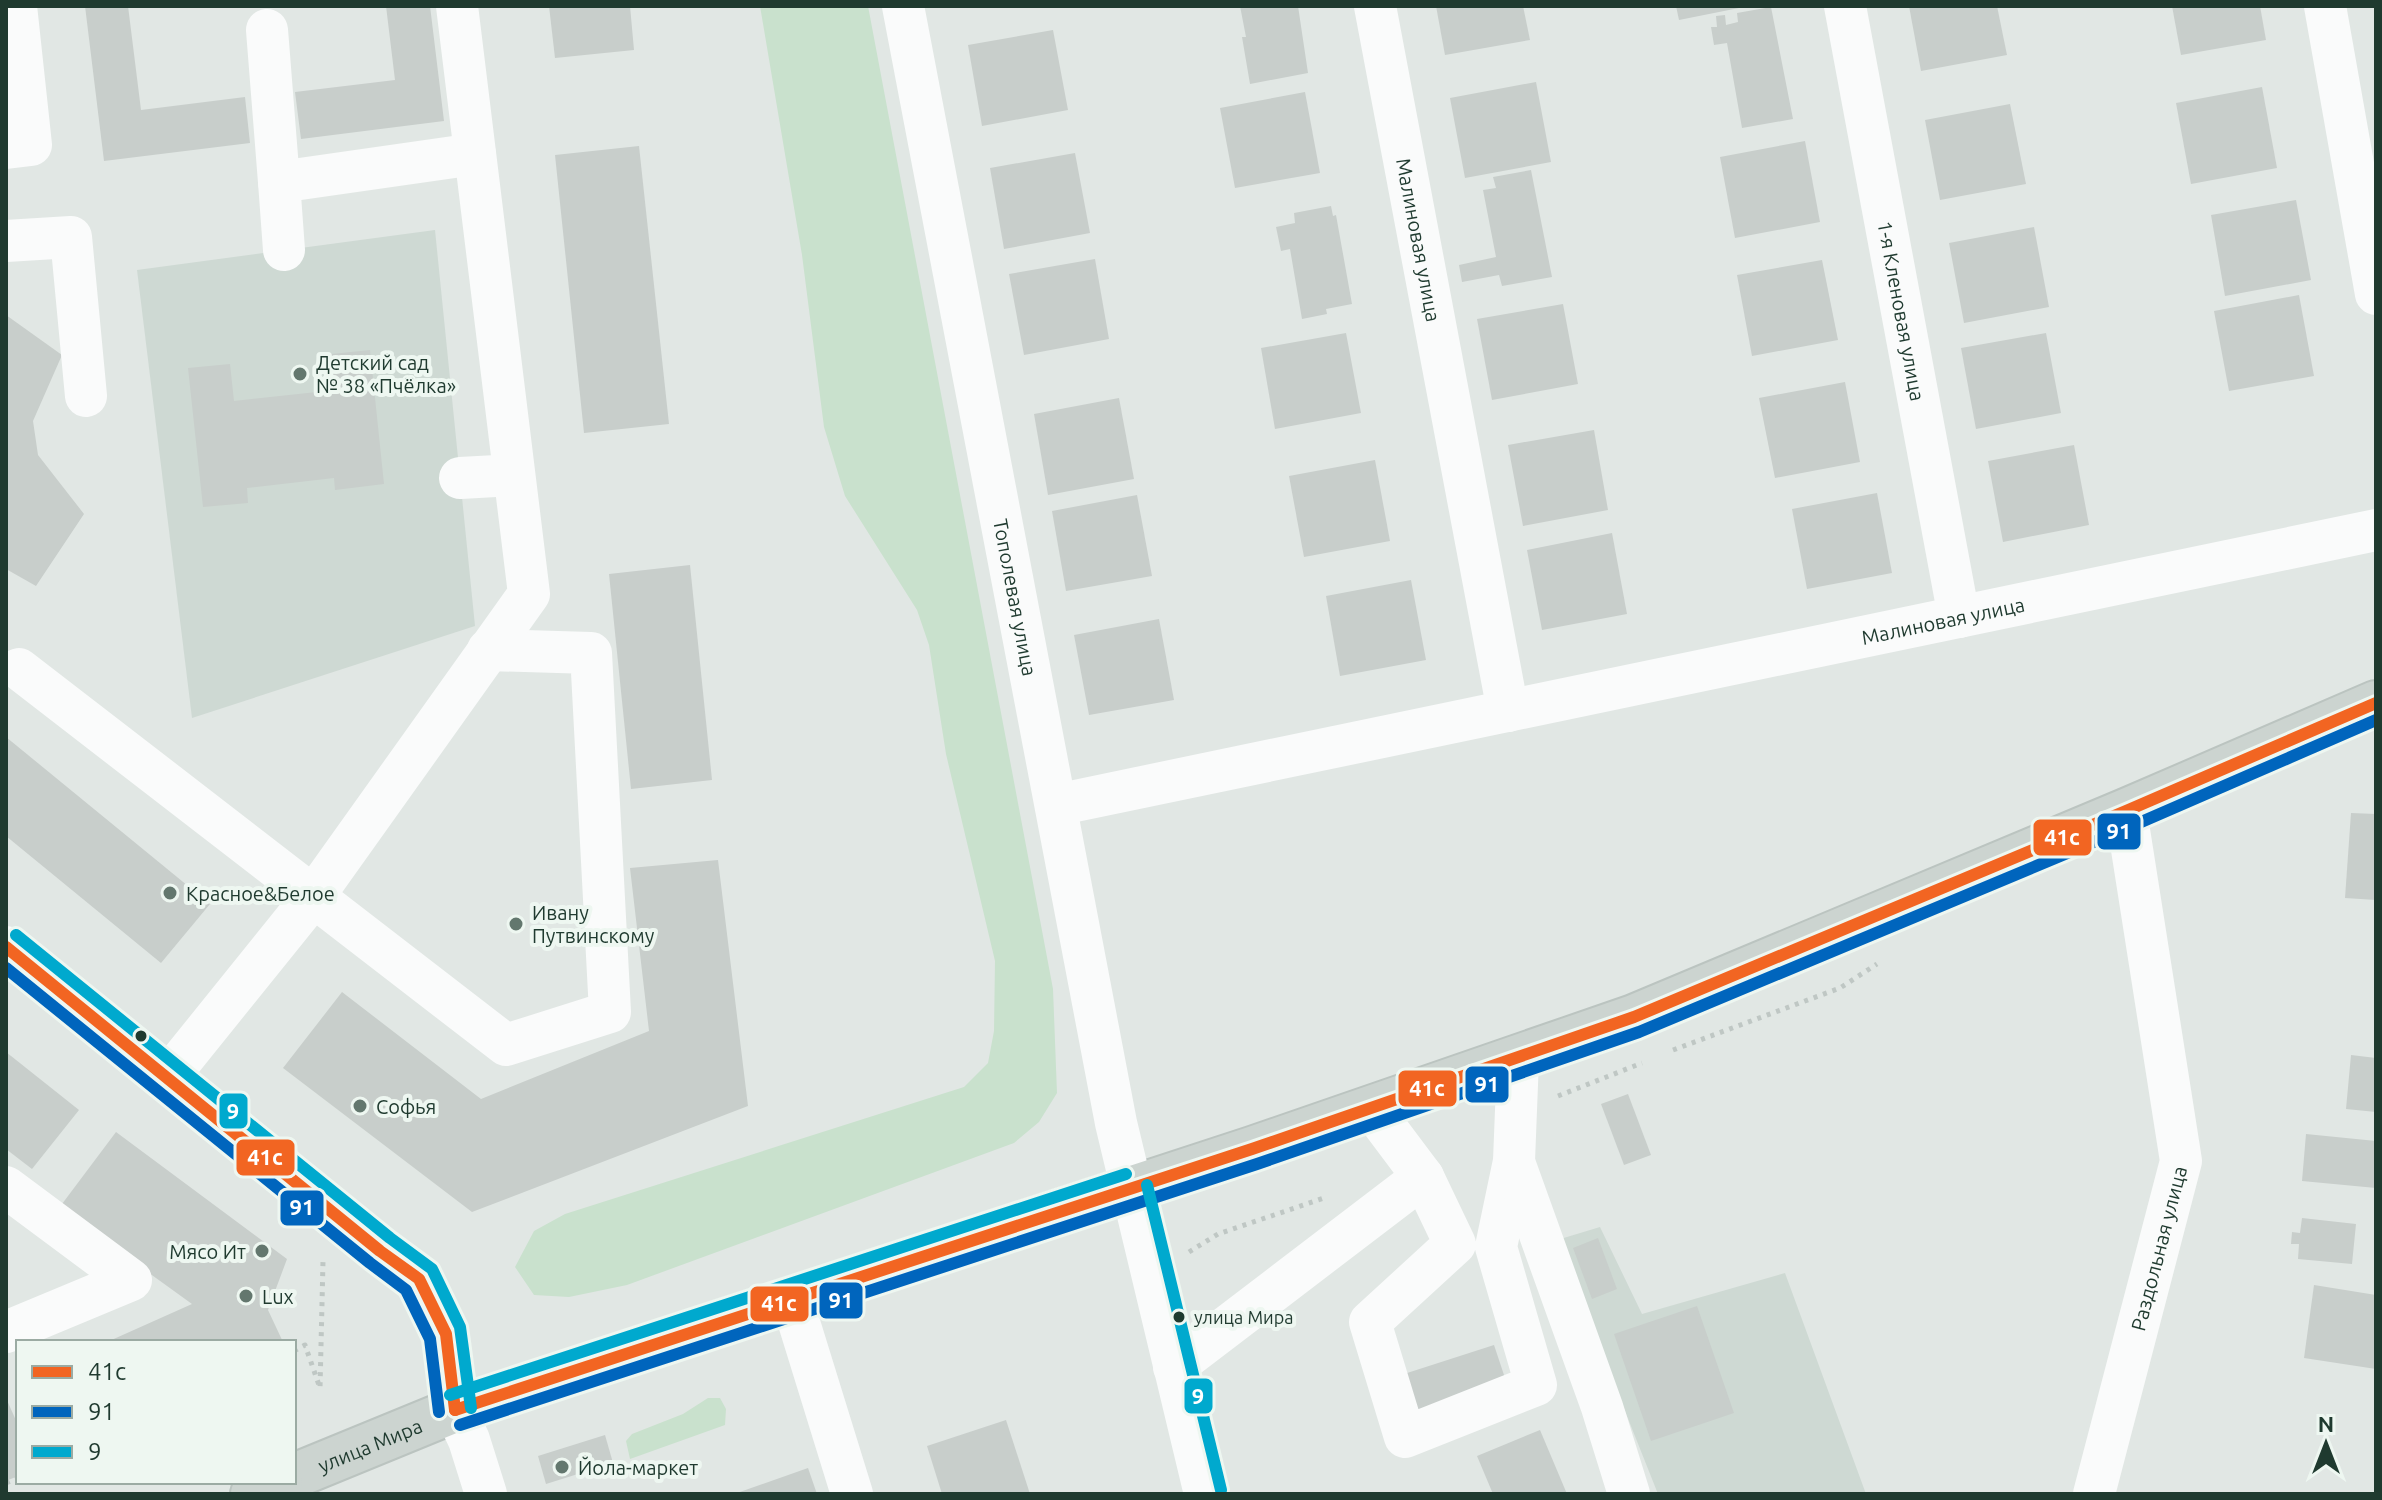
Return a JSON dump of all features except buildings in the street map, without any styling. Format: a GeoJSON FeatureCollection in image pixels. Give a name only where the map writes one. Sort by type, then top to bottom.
{"type":"FeatureCollection","features":[{"type":"Feature","properties":{"kind":"main road","name":"улица Мира"},"geometry":{"type":"LineString","coordinates":[[296,1475],[455,1410],[1372,1109],[1634,1017],[2376,703]]}},
{"type":"Feature","properties":{"kind":"main road"},"geometry":{"type":"LineString","coordinates":[[253,1494],[276,1484]]}},
{"type":"Feature","properties":{"kind":"street"},"geometry":{"type":"LineString","coordinates":[[6,148],[31,145],[16,6]]}},
{"type":"Feature","properties":{"kind":"street"},"geometry":{"type":"LineString","coordinates":[[168,1077],[313,897],[529,594],[457,6]]}},
{"type":"Feature","properties":{"kind":"street","name":"Тополевая улица"},"geometry":{"type":"LineString","coordinates":[[903,6],[1131,1189],[1205,1494]]}},
{"type":"Feature","properties":{"kind":"street","name":"Малиновая улица"},"geometry":{"type":"LineString","coordinates":[[1375,6],[1508,711]]}},
{"type":"Feature","properties":{"kind":"street","name":"1-я Кленовая улица"},"geometry":{"type":"LineString","coordinates":[[1845,6],[1959,617]]}},
{"type":"Feature","properties":{"kind":"street"},"geometry":{"type":"LineString","coordinates":[[2325,6],[2376,294]]}},
{"type":"Feature","properties":{"kind":"street"},"geometry":{"type":"LineString","coordinates":[[267,30],[284,250]]}},
{"type":"Feature","properties":{"kind":"street"},"geometry":{"type":"LineString","coordinates":[[279,182],[475,154]]}},
{"type":"Feature","properties":{"kind":"street"},"geometry":{"type":"LineString","coordinates":[[6,241],[71,237],[86,396]]}},
{"type":"Feature","properties":{"kind":"street"},"geometry":{"type":"LineString","coordinates":[[460,478],[514,475]]}},
{"type":"Feature","properties":{"kind":"street","name":"Малиновая улица"},"geometry":{"type":"LineString","coordinates":[[1056,805],[2376,530]]}},
{"type":"Feature","properties":{"kind":"street"},"geometry":{"type":"LineString","coordinates":[[19,669],[506,1045],[610,1012],[591,653],[488,650]]}},
{"type":"Feature","properties":{"kind":"street","name":"Раздольная улица"},"geometry":{"type":"LineString","coordinates":[[2094,1494],[2181,1161],[2126,811]]}},
{"type":"Feature","properties":{"kind":"street"},"geometry":{"type":"LineString","coordinates":[[6,947],[380,1251],[419,1279],[446,1334],[455,1410],[469,1440],[486,1494]]}},
{"type":"Feature","properties":{"kind":"street"},"geometry":{"type":"LineString","coordinates":[[1372,1109],[1423,1177],[1455,1244],[1370,1322],[1405,1437],[1536,1385],[1496,1247],[1514,1161],[1518,1059]]}},
{"type":"Feature","properties":{"kind":"street"},"geometry":{"type":"LineString","coordinates":[[1514,1161],[1602,1407],[1629,1494]]}},
{"type":"Feature","properties":{"kind":"street"},"geometry":{"type":"LineString","coordinates":[[1174,1367],[1423,1177]]}},
{"type":"Feature","properties":{"kind":"street"},"geometry":{"type":"LineString","coordinates":[[6,1187],[131,1280],[6,1332]]}},
{"type":"Feature","properties":{"kind":"street"},"geometry":{"type":"LineString","coordinates":[[792,1300],[852,1494]]}},
{"type":"Feature","properties":{"kind":"path"},"geometry":{"type":"LineString","coordinates":[[296,1350],[305,1345],[320,1388],[323,1261]]}},
{"type":"Feature","properties":{"kind":"shaded area","name":"Детский сад № 38 «Пчёлка»"},"geometry":{"type":"Polygon","coordinates":[[[435,230],[475,626],[192,718],[137,270],[435,230]]]}},
{"type":"Feature","properties":{"kind":"shaded area"},"geometry":{"type":"Polygon","coordinates":[[[1600,1227],[1642,1314],[1785,1273],[1866,1494],[1658,1494],[1557,1240],[1600,1227]]]}},
{"type":"Feature","properties":{"kind":"green space"},"geometry":{"type":"Polygon","coordinates":[[[760,6],[868,6],[1053,989],[1057,1093],[1039,1122],[1014,1143],[627,1285],[569,1297],[534,1295],[515,1267],[534,1231],[565,1214],[964,1087],[988,1063],[994,1031],[995,961],[946,754],[929,645],[917,610],[845,496],[824,427],[802,255],[760,6]]]}},
{"type":"Feature","properties":{"kind":"green space"},"geometry":{"type":"Polygon","coordinates":[[[708,1398],[720,1398],[726,1409],[725,1425],[630,1459],[626,1441],[632,1434],[683,1414],[708,1398]]]}},
{"type":"Feature","properties":{"kind":"transit line","name":"41с"},"geometry":{"type":"LineString","coordinates":[[455,1410],[1252,1149],[1634,1017],[2376,703]]}},
{"type":"Feature","properties":{"kind":"transit line","name":"91"},"geometry":{"type":"LineString","coordinates":[[460,1425],[1257,1164],[1639,1032],[2132,826],[2376,720]]}},
{"type":"Feature","properties":{"kind":"transit line","name":"9"},"geometry":{"type":"LineString","coordinates":[[16,935],[432,1269],[460,1327],[471,1408]]}},
{"type":"Feature","properties":{"kind":"transit line","name":"41с"},"geometry":{"type":"LineString","coordinates":[[6,947],[380,1251],[419,1279],[446,1334],[455,1410]]}},
{"type":"Feature","properties":{"kind":"transit line","name":"91"},"geometry":{"type":"LineString","coordinates":[[6,968],[406,1290],[430,1339],[439,1412]]}},
{"type":"Feature","properties":{"kind":"transit line","name":"9"},"geometry":{"type":"LineString","coordinates":[[450,1395],[1126,1174]]}},
{"type":"Feature","properties":{"kind":"transit line","name":"9"},"geometry":{"type":"LineString","coordinates":[[1147,1185],[1221,1490]]}},
{"type":"Feature","properties":{"kind":"place","name":"Детский сад № 38 «Пчёлка»"},"geometry":{"type":"Point","coordinates":[300,374]}},
{"type":"Feature","properties":{"kind":"place","name":"Красное&Белое"},"geometry":{"type":"Point","coordinates":[170,893]}},
{"type":"Feature","properties":{"kind":"place","name":"Ивану Путвинскому"},"geometry":{"type":"Point","coordinates":[516,924]}},
{"type":"Feature","properties":{"kind":"place","name":"Софья"},"geometry":{"type":"Point","coordinates":[360,1106]}},
{"type":"Feature","properties":{"kind":"place","name":"Мясо Ит"},"geometry":{"type":"Point","coordinates":[262,1251]}},
{"type":"Feature","properties":{"kind":"place","name":"Lux"},"geometry":{"type":"Point","coordinates":[246,1296]}},
{"type":"Feature","properties":{"kind":"place","name":"улица Мира"},"geometry":{"type":"Point","coordinates":[1179,1317]}},
{"type":"Feature","properties":{"kind":"place","name":"Йола-маркет"},"geometry":{"type":"Point","coordinates":[562,1467]}}]}
